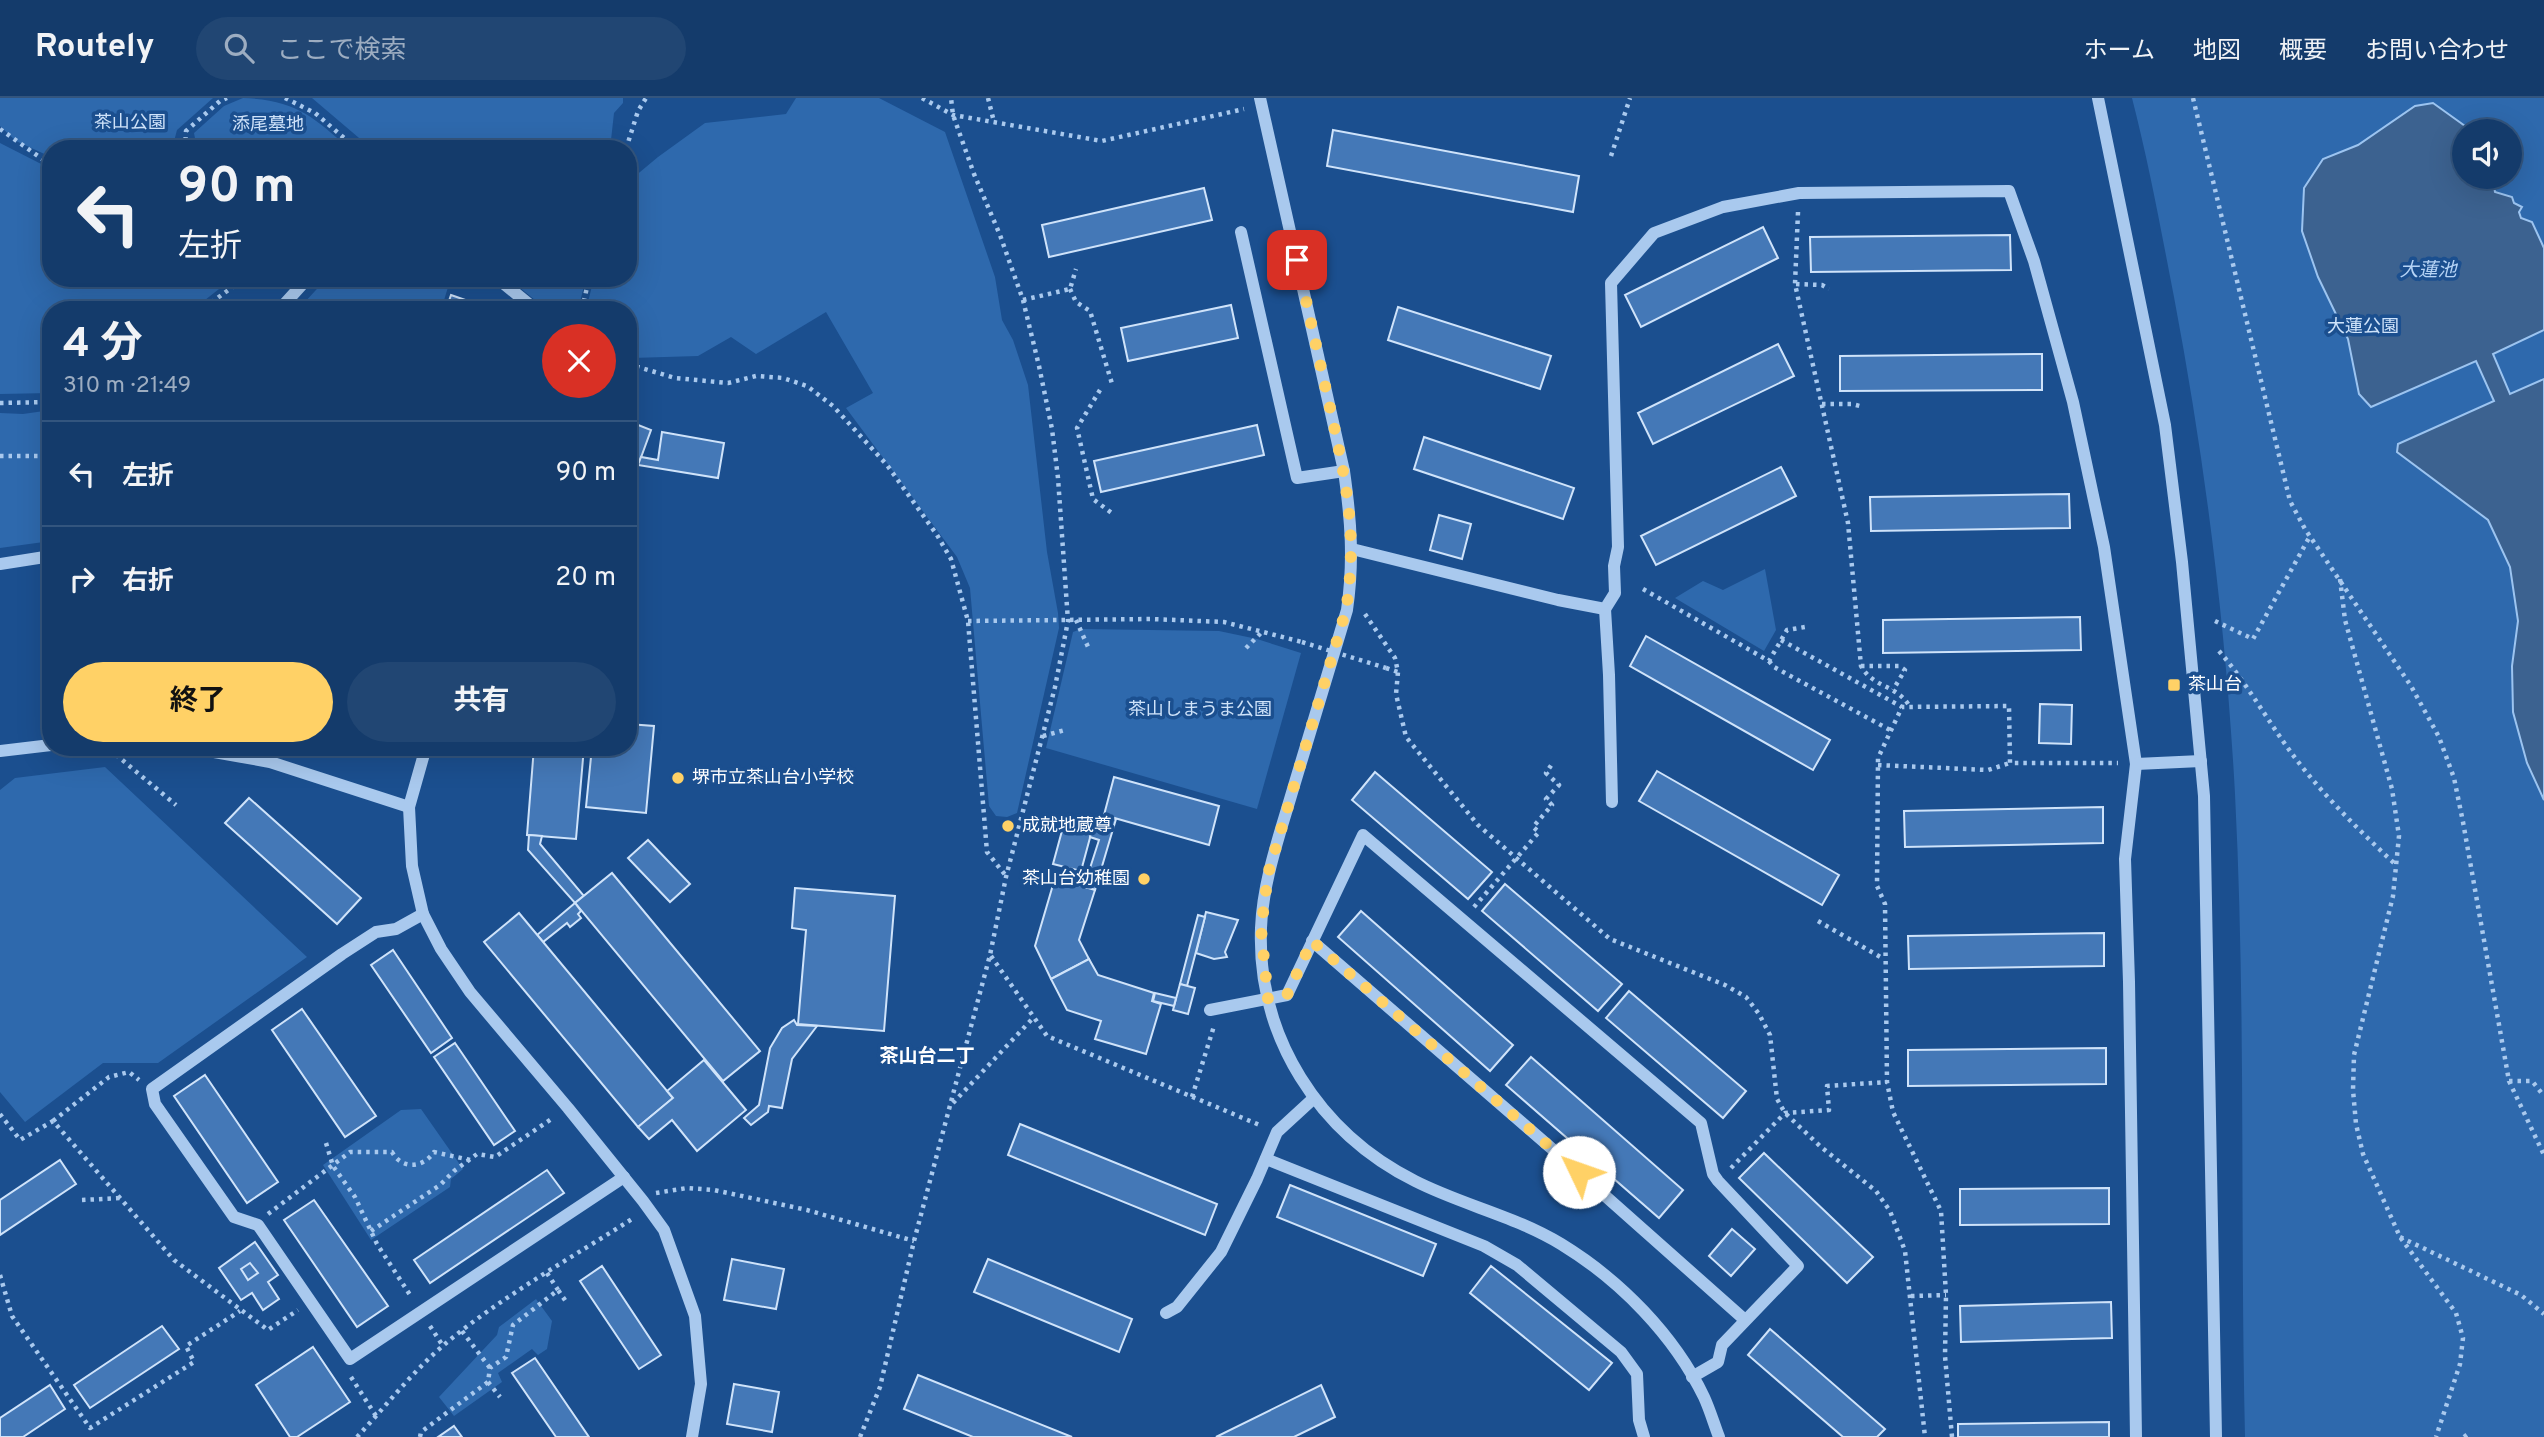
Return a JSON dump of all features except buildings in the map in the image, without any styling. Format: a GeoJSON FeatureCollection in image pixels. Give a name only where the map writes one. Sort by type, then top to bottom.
{"type":"FeatureCollection","features":[{"type":"Feature","properties":{"kind":"street"},"geometry":{"type":"LineString","coordinates":[[2098,98],[2165,425],[2182,562],[2201,761],[2216,1437]]}},
{"type":"Feature","properties":{"kind":"street"},"geometry":{"type":"LineString","coordinates":[[1261,101],[1344,471],[1352,521],[1351,579],[1346,610],[1268,874],[1261,929],[1268,999],[1279,1036],[1298,1076],[1322,1110],[1368,1153],[1415,1181],[1515,1221],[1561,1244],[1600,1272],[1643,1310],[1679,1354],[1704,1397],[1719,1437]]}},
{"type":"Feature","properties":{"kind":"street"},"geometry":{"type":"LineString","coordinates":[[1612,802],[1605,609],[1615,593],[1614,566],[1618,547],[1611,283],[1654,233],[1723,207],[1799,193],[2009,191],[2034,261],[2073,402],[2105,547],[2136,764],[2125,859],[2136,1437]]}},
{"type":"Feature","properties":{"kind":"street"},"geometry":{"type":"LineString","coordinates":[[1241,232],[1297,478],[1344,471]]}},
{"type":"Feature","properties":{"kind":"street"},"geometry":{"type":"LineString","coordinates":[[287,301],[300,287]]}},
{"type":"Feature","properties":{"kind":"street"},"geometry":{"type":"LineString","coordinates":[[508,287],[525,301]]}},
{"type":"Feature","properties":{"kind":"street"},"geometry":{"type":"LineString","coordinates":[[1352,549],[1605,609]]}},
{"type":"Feature","properties":{"kind":"street"},"geometry":{"type":"LineString","coordinates":[[0,564],[42,557]]}},
{"type":"Feature","properties":{"kind":"street"},"geometry":{"type":"LineString","coordinates":[[0,751],[42,746]]}},
{"type":"Feature","properties":{"kind":"street"},"geometry":{"type":"LineString","coordinates":[[236,756],[270,762],[409,807]]}},
{"type":"Feature","properties":{"kind":"street"},"geometry":{"type":"LineString","coordinates":[[423,756],[409,807],[412,866],[423,914],[441,949],[470,992],[568,1108],[664,1230],[695,1316],[701,1384],[692,1437]]}},
{"type":"Feature","properties":{"kind":"street"},"geometry":{"type":"LineString","coordinates":[[2136,764],[2201,761]]}},
{"type":"Feature","properties":{"kind":"street"},"geometry":{"type":"LineString","coordinates":[[1215,1009],[1287,995],[1363,835],[1701,1123],[1713,1174],[1798,1266],[1722,1345],[1718,1362],[1692,1377]]}},
{"type":"Feature","properties":{"kind":"street"},"geometry":{"type":"LineString","coordinates":[[423,914],[396,929],[376,932],[152,1089],[155,1104],[234,1217],[258,1225],[350,1359],[624,1177]]}},
{"type":"Feature","properties":{"kind":"street"},"geometry":{"type":"LineString","coordinates":[[1312,941],[1745,1320]]}},
{"type":"Feature","properties":{"kind":"street"},"geometry":{"type":"LineString","coordinates":[[1166,1313],[1177,1307],[1221,1252],[1277,1132],[1314,1098]]}},
{"type":"Feature","properties":{"kind":"street"},"geometry":{"type":"LineString","coordinates":[[1266,1159],[1484,1246],[1517,1265],[1621,1352],[1637,1374],[1639,1420],[1644,1437]]}},
{"type":"Feature","properties":{"kind":"path"},"geometry":{"type":"LineString","coordinates":[[186,140],[186,131],[227,98]]}},
{"type":"Feature","properties":{"kind":"path"},"geometry":{"type":"LineString","coordinates":[[285,98],[315,113],[346,140]]}},
{"type":"Feature","properties":{"kind":"path"},"geometry":{"type":"LineString","coordinates":[[629,140],[638,111],[646,98]]}},
{"type":"Feature","properties":{"kind":"path"},"geometry":{"type":"LineString","coordinates":[[922,98],[954,115],[1102,141],[1261,101]]}},
{"type":"Feature","properties":{"kind":"path"},"geometry":{"type":"LineString","coordinates":[[860,1437],[880,1387],[914,1241],[990,955],[1006,877],[1068,621],[1052,429],[1023,300],[1000,235],[974,174],[951,98]]}},
{"type":"Feature","properties":{"kind":"path"},"geometry":{"type":"LineString","coordinates":[[988,98],[994,122]]}},
{"type":"Feature","properties":{"kind":"path"},"geometry":{"type":"LineString","coordinates":[[1611,156],[1630,98]]}},
{"type":"Feature","properties":{"kind":"path"},"geometry":{"type":"LineString","coordinates":[[2193,98],[2290,501],[2310,536],[2411,685],[2439,737],[2454,778],[2508,1081],[2544,1155]]}},
{"type":"Feature","properties":{"kind":"path"},"geometry":{"type":"LineString","coordinates":[[0,129],[42,159]]}},
{"type":"Feature","properties":{"kind":"path"},"geometry":{"type":"LineString","coordinates":[[1799,193],[1796,284],[1848,523],[1861,666],[1867,676],[1903,695],[1910,707]]}},
{"type":"Feature","properties":{"kind":"path"},"geometry":{"type":"LineString","coordinates":[[1076,269],[1070,289],[1076,302],[1090,311],[1113,387]]}},
{"type":"Feature","properties":{"kind":"path"},"geometry":{"type":"LineString","coordinates":[[1796,284],[1822,285],[1829,289]]}},
{"type":"Feature","properties":{"kind":"path"},"geometry":{"type":"LineString","coordinates":[[213,301],[233,287]]}},
{"type":"Feature","properties":{"kind":"path"},"geometry":{"type":"LineString","coordinates":[[1023,300],[1070,289]]}},
{"type":"Feature","properties":{"kind":"path"},"geometry":{"type":"LineString","coordinates":[[637,367],[675,378],[728,383],[756,376],[783,378],[807,386],[833,406],[887,465],[937,534],[951,559],[968,621],[987,852],[1006,877]]}},
{"type":"Feature","properties":{"kind":"path"},"geometry":{"type":"LineString","coordinates":[[1100,390],[1077,428],[1093,499],[1113,514]]}},
{"type":"Feature","properties":{"kind":"path"},"geometry":{"type":"LineString","coordinates":[[0,403],[42,402]]}},
{"type":"Feature","properties":{"kind":"path"},"geometry":{"type":"LineString","coordinates":[[1822,404],[1860,406]]}},
{"type":"Feature","properties":{"kind":"path"},"geometry":{"type":"LineString","coordinates":[[0,456],[42,456]]}},
{"type":"Feature","properties":{"kind":"path"},"geometry":{"type":"LineString","coordinates":[[2215,621],[2253,639],[2310,536]]}},
{"type":"Feature","properties":{"kind":"path"},"geometry":{"type":"LineString","coordinates":[[2340,578],[2345,620],[2392,789],[2399,836],[2393,896],[2354,1055],[2356,1124],[2363,1154],[2400,1237],[2456,1313],[2463,1338],[2460,1364],[2436,1437]]}},
{"type":"Feature","properties":{"kind":"path"},"geometry":{"type":"LineString","coordinates":[[1643,589],[1774,667],[1890,730]]}},
{"type":"Feature","properties":{"kind":"path"},"geometry":{"type":"LineString","coordinates":[[1361,607],[1395,657],[1398,672],[1396,694],[1405,737],[1478,825],[1610,939],[1725,985],[1746,997],[1759,1014],[1770,1035],[1777,1099],[1785,1113],[1821,1147],[1876,1191],[1890,1211],[1905,1251],[1925,1437]]}},
{"type":"Feature","properties":{"kind":"path"},"geometry":{"type":"LineString","coordinates":[[968,621],[1151,619],[1224,622],[1264,630],[1398,672]]}},
{"type":"Feature","properties":{"kind":"path"},"geometry":{"type":"LineString","coordinates":[[1076,620],[1089,649]]}},
{"type":"Feature","properties":{"kind":"path"},"geometry":{"type":"LineString","coordinates":[[1769,662],[1787,630],[1805,627]]}},
{"type":"Feature","properties":{"kind":"path"},"geometry":{"type":"LineString","coordinates":[[1246,648],[1264,630]]}},
{"type":"Feature","properties":{"kind":"path"},"geometry":{"type":"LineString","coordinates":[[1781,640],[1902,707],[2009,706],[2010,763]]}},
{"type":"Feature","properties":{"kind":"path"},"geometry":{"type":"LineString","coordinates":[[2219,651],[2239,675],[2302,767],[2353,825],[2396,865]]}},
{"type":"Feature","properties":{"kind":"path"},"geometry":{"type":"LineString","coordinates":[[1861,666],[1899,666],[1905,670],[1893,690]]}},
{"type":"Feature","properties":{"kind":"path"},"geometry":{"type":"LineString","coordinates":[[1902,707],[1878,758],[1877,886],[1885,904],[1887,1082],[1893,1112],[1941,1211],[1946,1295],[1945,1356],[1952,1437]]}},
{"type":"Feature","properties":{"kind":"path"},"geometry":{"type":"LineString","coordinates":[[1042,736],[1065,730]]}},
{"type":"Feature","properties":{"kind":"path"},"geometry":{"type":"LineString","coordinates":[[118,756],[176,805]]}},
{"type":"Feature","properties":{"kind":"path"},"geometry":{"type":"LineString","coordinates":[[1878,765],[1988,770],[2010,763],[2136,764]]}},
{"type":"Feature","properties":{"kind":"path"},"geometry":{"type":"LineString","coordinates":[[1463,920],[1539,832],[1533,827],[1552,804],[1546,799],[1559,785],[1546,773],[1552,764]]}},
{"type":"Feature","properties":{"kind":"path"},"geometry":{"type":"LineString","coordinates":[[1818,921],[1884,959]]}},
{"type":"Feature","properties":{"kind":"path"},"geometry":{"type":"LineString","coordinates":[[990,955],[1046,1036],[1277,1132]]}},
{"type":"Feature","properties":{"kind":"path"},"geometry":{"type":"LineString","coordinates":[[1192,1097],[1215,1009]]}},
{"type":"Feature","properties":{"kind":"path"},"geometry":{"type":"LineString","coordinates":[[952,1104],[1034,1017]]}},
{"type":"Feature","properties":{"kind":"path"},"geometry":{"type":"LineString","coordinates":[[0,1114],[20,1140],[53,1121],[109,1077],[129,1072],[152,1089]]}},
{"type":"Feature","properties":{"kind":"path"},"geometry":{"type":"LineString","coordinates":[[2508,1081],[2532,1082],[2544,1096]]}},
{"type":"Feature","properties":{"kind":"path"},"geometry":{"type":"LineString","coordinates":[[1718,1181],[1785,1113],[1829,1110],[1827,1086],[1887,1082]]}},
{"type":"Feature","properties":{"kind":"path"},"geometry":{"type":"LineString","coordinates":[[371,1231],[440,1185],[477,1154],[495,1157],[568,1108]]}},
{"type":"Feature","properties":{"kind":"path"},"geometry":{"type":"LineString","coordinates":[[53,1121],[174,1260],[240,1311],[268,1330],[311,1302]]}},
{"type":"Feature","properties":{"kind":"path"},"geometry":{"type":"LineString","coordinates":[[326,1143],[333,1166],[355,1197],[371,1231],[443,1346]]}},
{"type":"Feature","properties":{"kind":"path"},"geometry":{"type":"LineString","coordinates":[[258,1225],[264,1216],[349,1152],[392,1152],[396,1159],[416,1166],[424,1163],[434,1152],[470,1160]]}},
{"type":"Feature","properties":{"kind":"path"},"geometry":{"type":"LineString","coordinates":[[655,1193],[687,1188],[714,1190],[807,1210],[914,1241]]}},
{"type":"Feature","properties":{"kind":"path"},"geometry":{"type":"LineString","coordinates":[[82,1200],[121,1198]]}},
{"type":"Feature","properties":{"kind":"path"},"geometry":{"type":"LineString","coordinates":[[357,1437],[443,1346],[547,1273],[632,1219]]}},
{"type":"Feature","properties":{"kind":"path"},"geometry":{"type":"LineString","coordinates":[[2400,1237],[2521,1295],[2544,1314]]}},
{"type":"Feature","properties":{"kind":"path"},"geometry":{"type":"LineString","coordinates":[[547,1273],[567,1303]]}},
{"type":"Feature","properties":{"kind":"path"},"geometry":{"type":"LineString","coordinates":[[0,1275],[12,1316],[90,1428],[194,1362],[186,1346],[240,1311]]}},
{"type":"Feature","properties":{"kind":"path"},"geometry":{"type":"LineString","coordinates":[[490,1368],[506,1357],[513,1325],[558,1290]]}},
{"type":"Feature","properties":{"kind":"path"},"geometry":{"type":"LineString","coordinates":[[1910,1296],[1946,1295]]}},
{"type":"Feature","properties":{"kind":"path"},"geometry":{"type":"LineString","coordinates":[[420,1437],[421,1432],[488,1382],[490,1368],[462,1331]]}},
{"type":"Feature","properties":{"kind":"path"},"geometry":{"type":"LineString","coordinates":[[350,1359],[349,1373],[376,1416]]}},
{"type":"Feature","properties":{"kind":"path"},"geometry":{"type":"LineString","coordinates":[[488,1382],[500,1397]]}},
{"type":"Feature","properties":{"kind":"green space","name":"茶山公園"},"geometry":{"type":"Polygon","coordinates":[[[0,98],[213,98],[177,130],[174,140],[42,140],[42,153],[16,141],[0,126],[0,98]]]}},
{"type":"Feature","properties":{"kind":"green space","name":"添尾墓地"},"geometry":{"type":"Polygon","coordinates":[[[243,98],[277,102],[302,112],[340,140],[195,140],[194,133],[224,106],[243,98]]]}},
{"type":"Feature","properties":{"kind":"green space"},"geometry":{"type":"Polygon","coordinates":[[[312,98],[623,98],[623,103],[614,113],[611,140],[361,140],[312,98]]]}},
{"type":"Feature","properties":{"kind":"green space"},"geometry":{"type":"Polygon","coordinates":[[[796,98],[879,98],[945,132],[995,277],[1002,320],[1013,340],[1028,385],[1047,552],[1059,628],[1017,813],[1007,817],[996,816],[989,806],[970,588],[957,557],[846,408],[873,393],[826,312],[756,354],[731,337],[698,356],[637,358],[637,301],[588,301],[592,287],[637,287],[637,174],[705,123],[786,114],[796,98]]]}},
{"type":"Feature","properties":{"kind":"green space","name":"大蓮公園"},"geometry":{"type":"Polygon","coordinates":[[[2132,98],[2544,98],[2544,1437],[2245,1437],[2242,1035],[2231,731],[2213,544],[2195,420],[2154,197],[2132,98]]]}},
{"type":"Feature","properties":{"kind":"green space"},"geometry":{"type":"Polygon","coordinates":[[[0,143],[42,164],[42,287],[222,287],[205,301],[42,301],[42,393],[0,394],[0,143]]]}},
{"type":"Feature","properties":{"kind":"green space"},"geometry":{"type":"Polygon","coordinates":[[[319,287],[448,287],[444,301],[306,301],[319,287]]]}},
{"type":"Feature","properties":{"kind":"green space"},"geometry":{"type":"Polygon","coordinates":[[[519,287],[584,287],[580,301],[536,301],[519,287]]]}},
{"type":"Feature","properties":{"kind":"green space"},"geometry":{"type":"Polygon","coordinates":[[[42,411],[42,542],[0,548],[0,413],[42,411]]]}},
{"type":"Feature","properties":{"kind":"green space"},"geometry":{"type":"Polygon","coordinates":[[[1765,569],[1776,630],[1764,651],[1675,598],[1703,581],[1723,590],[1765,569]]]}},
{"type":"Feature","properties":{"kind":"green space","name":"茶山しまうま公園"},"geometry":{"type":"Polygon","coordinates":[[[1081,629],[1219,631],[1257,639],[1301,653],[1257,809],[1046,748],[1073,632],[1081,629]]]}},
{"type":"Feature","properties":{"kind":"green space"},"geometry":{"type":"Polygon","coordinates":[[[105,767],[307,957],[158,1063],[103,1063],[25,1122],[0,1092],[0,790],[15,778],[105,767]]]}},
{"type":"Feature","properties":{"kind":"green space"},"geometry":{"type":"Polygon","coordinates":[[[421,1109],[463,1169],[451,1179],[450,1187],[371,1240],[323,1165],[401,1110],[421,1109]]]}},
{"type":"Feature","properties":{"kind":"green space"},"geometry":{"type":"Polygon","coordinates":[[[536,1299],[552,1321],[547,1349],[538,1355],[532,1349],[498,1373],[502,1382],[454,1416],[439,1397],[497,1335],[499,1327],[536,1299]]]}},
{"type":"Feature","properties":{"kind":"water","name":"大蓮池"},"geometry":{"type":"Polygon","coordinates":[[[2433,103],[2455,119],[2452,119],[2452,189],[2494,189],[2495,192],[2512,197],[2514,203],[2522,207],[2519,212],[2521,218],[2532,222],[2544,248],[2544,330],[2493,354],[2510,394],[2544,379],[2544,800],[2527,763],[2513,712],[2512,666],[2518,621],[2510,567],[2488,520],[2397,452],[2398,444],[2494,401],[2476,361],[2371,407],[2359,394],[2348,339],[2318,277],[2302,231],[2304,188],[2323,159],[2358,145],[2415,106],[2433,103]]]}},
{"type":"Feature","properties":{"kind":"place","name":"茶山台"},"geometry":{"type":"Point","coordinates":[2174,685]}},
{"type":"Feature","properties":{"kind":"place","name":"堺市立茶山台小学校"},"geometry":{"type":"Point","coordinates":[678,778]}},
{"type":"Feature","properties":{"kind":"place","name":"成就地蔵尊"},"geometry":{"type":"Point","coordinates":[1008,826]}},
{"type":"Feature","properties":{"kind":"place","name":"茶山台幼稚園"},"geometry":{"type":"Point","coordinates":[1144,879]}},
{"type":"Feature","properties":{"kind":"district","name":"茶山台二丁"},"geometry":{"type":"Point","coordinates":[927,1057]}},
{"type":"Feature","properties":{"kind":"route"},"geometry":{"type":"LineString","coordinates":[[1297,260],[1344,471],[1352,521],[1351,579],[1346,610],[1268,874],[1261,929],[1268,999],[1287,995],[1312,941],[1579,1172]]}}]}
